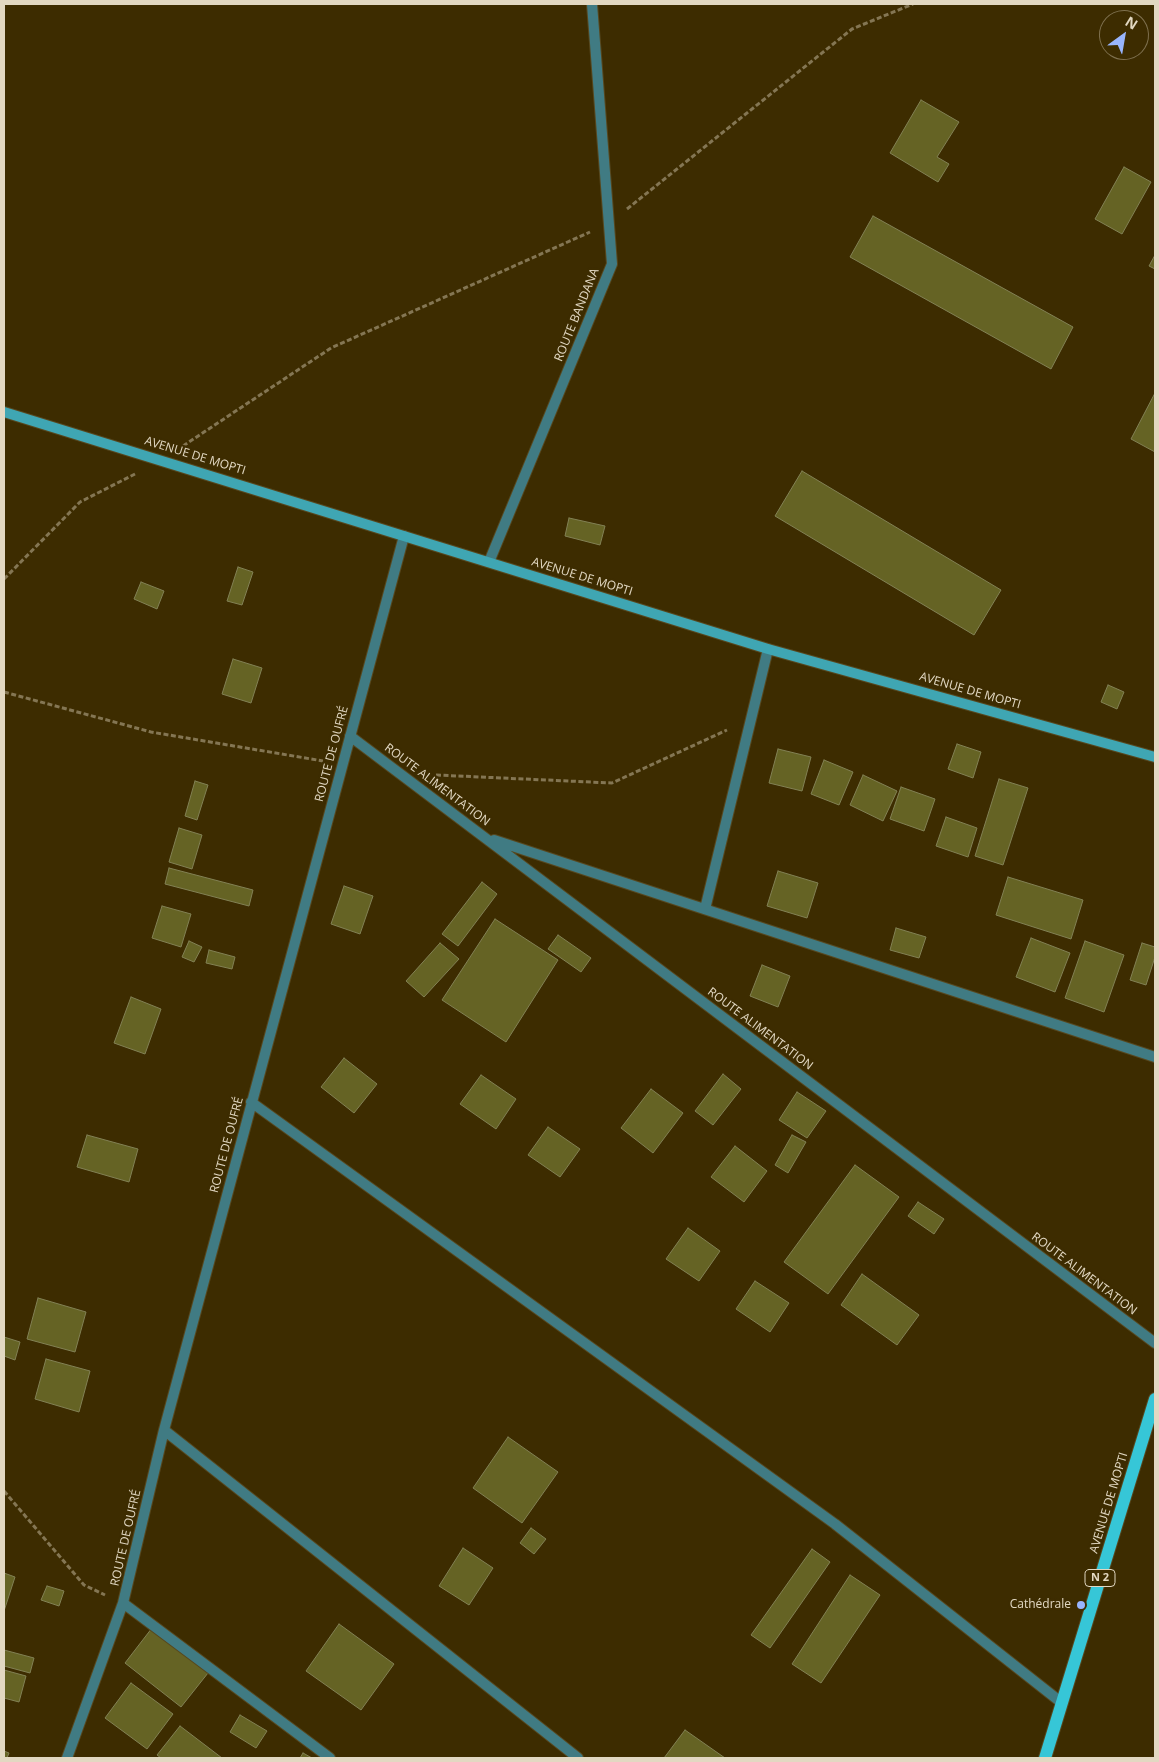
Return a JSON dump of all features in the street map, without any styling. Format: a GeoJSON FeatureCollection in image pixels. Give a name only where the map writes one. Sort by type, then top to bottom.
{"type":"FeatureCollection","features":[{"type":"Feature","properties":{"kind":"main road","name":"AVENUE DE MOPTI"},"geometry":{"type":"LineString","coordinates":[[1045,1758],[1151,1427],[1155,1399]]}},
{"type":"Feature","properties":{"kind":"street","name":"ROUTE BANDANA"},"geometry":{"type":"LineString","coordinates":[[489,562],[612,264],[592,4]]}},
{"type":"Feature","properties":{"kind":"street","name":"AVENUE DE MOPTI"},"geometry":{"type":"LineString","coordinates":[[4,412],[768,649],[1155,757]]}},
{"type":"Feature","properties":{"kind":"street","name":"ROUTE DE OUFRÉ"},"geometry":{"type":"LineString","coordinates":[[66,1758],[123,1603],[164,1430],[404,536]]}},
{"type":"Feature","properties":{"kind":"street"},"geometry":{"type":"LineString","coordinates":[[705,909],[768,649]]}},
{"type":"Feature","properties":{"kind":"street","name":"ROUTE ALIMENTATION"},"geometry":{"type":"LineString","coordinates":[[350,736],[1155,1343]]}},
{"type":"Feature","properties":{"kind":"street"},"geometry":{"type":"LineString","coordinates":[[485,837],[1155,1057]]}},
{"type":"Feature","properties":{"kind":"street"},"geometry":{"type":"LineString","coordinates":[[251,1102],[835,1524],[1062,1703]]}},
{"type":"Feature","properties":{"kind":"street"},"geometry":{"type":"LineString","coordinates":[[164,1430],[578,1758]]}},
{"type":"Feature","properties":{"kind":"street"},"geometry":{"type":"LineString","coordinates":[[123,1603],[330,1758]]}},
{"type":"Feature","properties":{"kind":"path"},"geometry":{"type":"LineString","coordinates":[[4,579],[80,502],[162,460],[331,348],[609,223],[852,29],[913,4]]}},
{"type":"Feature","properties":{"kind":"path"},"geometry":{"type":"LineString","coordinates":[[4,1491],[84,1585],[123,1603]]}},
{"type":"Feature","properties":{"kind":"building"},"geometry":{"type":"Polygon","coordinates":[[[921,100],[959,122],[937,157],[949,164],[938,182],[890,153],[921,100]]]}},
{"type":"Feature","properties":{"kind":"building"},"geometry":{"type":"Polygon","coordinates":[[[1124,167],[1151,182],[1122,234],[1095,219],[1124,167]]]}},
{"type":"Feature","properties":{"kind":"building"},"geometry":{"type":"Polygon","coordinates":[[[873,216],[1073,327],[1051,369],[850,257],[873,216]]]}},
{"type":"Feature","properties":{"kind":"building"},"geometry":{"type":"Polygon","coordinates":[[[1155,255],[1155,269],[1149,266],[1155,255]]]}},
{"type":"Feature","properties":{"kind":"building"},"geometry":{"type":"Polygon","coordinates":[[[1155,393],[1155,452],[1131,439],[1155,393]]]}},
{"type":"Feature","properties":{"kind":"building"},"geometry":{"type":"Polygon","coordinates":[[[802,471],[1001,590],[974,635],[775,516],[802,471]]]}},
{"type":"Feature","properties":{"kind":"building"},"geometry":{"type":"Polygon","coordinates":[[[569,518],[605,526],[600,545],[565,536],[569,518]]]}},
{"type":"Feature","properties":{"kind":"building"},"geometry":{"type":"Polygon","coordinates":[[[238,567],[253,572],[242,605],[227,601],[238,567]]]}},
{"type":"Feature","properties":{"kind":"building"},"geometry":{"type":"Polygon","coordinates":[[[141,582],[164,591],[157,609],[134,599],[141,582]]]}},
{"type":"Feature","properties":{"kind":"building"},"geometry":{"type":"Polygon","coordinates":[[[233,659],[262,668],[251,703],[222,694],[233,659]]]}},
{"type":"Feature","properties":{"kind":"building"},"geometry":{"type":"Polygon","coordinates":[[[1108,685],[1124,692],[1117,709],[1101,702],[1108,685]]]}},
{"type":"Feature","properties":{"kind":"building"},"geometry":{"type":"Polygon","coordinates":[[[957,744],[981,752],[973,778],[948,769],[957,744]]]}},
{"type":"Feature","properties":{"kind":"building"},"geometry":{"type":"Polygon","coordinates":[[[778,749],[811,757],[802,791],[769,783],[778,749]]]}},
{"type":"Feature","properties":{"kind":"building"},"geometry":{"type":"Polygon","coordinates":[[[824,760],[853,772],[839,805],[811,794],[824,760]]]}},
{"type":"Feature","properties":{"kind":"building"},"geometry":{"type":"Polygon","coordinates":[[[863,775],[897,791],[883,821],[850,805],[863,775]]]}},
{"type":"Feature","properties":{"kind":"building"},"geometry":{"type":"Polygon","coordinates":[[[999,779],[1028,788],[1003,865],[975,856],[999,779]]]}},
{"type":"Feature","properties":{"kind":"building"},"geometry":{"type":"Polygon","coordinates":[[[195,781],[208,785],[197,820],[185,816],[195,781]]]}},
{"type":"Feature","properties":{"kind":"building"},"geometry":{"type":"Polygon","coordinates":[[[901,787],[935,799],[924,831],[890,819],[901,787]]]}},
{"type":"Feature","properties":{"kind":"building"},"geometry":{"type":"Polygon","coordinates":[[[946,817],[977,828],[968,857],[936,846],[946,817]]]}},
{"type":"Feature","properties":{"kind":"building"},"geometry":{"type":"Polygon","coordinates":[[[179,828],[202,835],[192,869],[169,862],[179,828]]]}},
{"type":"Feature","properties":{"kind":"building"},"geometry":{"type":"Polygon","coordinates":[[[169,868],[253,890],[249,906],[165,884],[169,868]]]}},
{"type":"Feature","properties":{"kind":"building"},"geometry":{"type":"Polygon","coordinates":[[[778,871],[818,883],[807,918],[767,906],[778,871]]]}},
{"type":"Feature","properties":{"kind":"building"},"geometry":{"type":"Polygon","coordinates":[[[1008,877],[1083,900],[1071,939],[996,915],[1008,877]]]}},
{"type":"Feature","properties":{"kind":"building"},"geometry":{"type":"Polygon","coordinates":[[[482,882],[497,894],[458,946],[442,934],[482,882]]]}},
{"type":"Feature","properties":{"kind":"building"},"geometry":{"type":"Polygon","coordinates":[[[344,886],[373,896],[360,934],[331,924],[344,886]]]}},
{"type":"Feature","properties":{"kind":"building"},"geometry":{"type":"Polygon","coordinates":[[[162,906],[191,914],[181,947],[152,938],[162,906]]]}},
{"type":"Feature","properties":{"kind":"building"},"geometry":{"type":"Polygon","coordinates":[[[495,919],[558,960],[506,1042],[442,1000],[495,919]]]}},
{"type":"Feature","properties":{"kind":"building"},"geometry":{"type":"Polygon","coordinates":[[[896,928],[926,937],[919,958],[890,950],[896,928]]]}},
{"type":"Feature","properties":{"kind":"building"},"geometry":{"type":"Polygon","coordinates":[[[558,935],[591,958],[581,972],[548,949],[558,935]]]}},
{"type":"Feature","properties":{"kind":"building"},"geometry":{"type":"Polygon","coordinates":[[[1031,938],[1070,953],[1055,992],[1016,977],[1031,938]]]}},
{"type":"Feature","properties":{"kind":"building"},"geometry":{"type":"Polygon","coordinates":[[[189,941],[202,947],[194,962],[182,957],[189,941]]]}},
{"type":"Feature","properties":{"kind":"building"},"geometry":{"type":"Polygon","coordinates":[[[1085,941],[1124,955],[1104,1012],[1065,998],[1085,941]]]}},
{"type":"Feature","properties":{"kind":"building"},"geometry":{"type":"Polygon","coordinates":[[[440,943],[459,959],[424,997],[406,981],[440,943]]]}},
{"type":"Feature","properties":{"kind":"building"},"geometry":{"type":"Polygon","coordinates":[[[1142,943],[1155,947],[1155,957],[1146,985],[1130,980],[1142,943]]]}},
{"type":"Feature","properties":{"kind":"building"},"geometry":{"type":"Polygon","coordinates":[[[209,950],[235,957],[232,969],[206,963],[209,950]]]}},
{"type":"Feature","properties":{"kind":"building"},"geometry":{"type":"Polygon","coordinates":[[[762,965],[790,976],[778,1007],[750,996],[762,965]]]}},
{"type":"Feature","properties":{"kind":"building"},"geometry":{"type":"Polygon","coordinates":[[[131,997],[161,1009],[145,1054],[114,1043],[131,997]]]}},
{"type":"Feature","properties":{"kind":"building"},"geometry":{"type":"Polygon","coordinates":[[[344,1058],[377,1084],[354,1113],[321,1087],[344,1058]]]}},
{"type":"Feature","properties":{"kind":"building"},"geometry":{"type":"Polygon","coordinates":[[[723,1074],[741,1089],[713,1125],[695,1111],[723,1074]]]}},
{"type":"Feature","properties":{"kind":"building"},"geometry":{"type":"Polygon","coordinates":[[[481,1075],[516,1099],[496,1129],[460,1104],[481,1075]]]}},
{"type":"Feature","properties":{"kind":"building"},"geometry":{"type":"Polygon","coordinates":[[[651,1089],[683,1113],[653,1153],[621,1128],[651,1089]]]}},
{"type":"Feature","properties":{"kind":"building"},"geometry":{"type":"Polygon","coordinates":[[[797,1092],[826,1111],[807,1138],[779,1120],[797,1092]]]}},
{"type":"Feature","properties":{"kind":"building"},"geometry":{"type":"Polygon","coordinates":[[[548,1127],[580,1149],[560,1177],[528,1155],[548,1127]]]}},
{"type":"Feature","properties":{"kind":"building"},"geometry":{"type":"Polygon","coordinates":[[[87,1135],[138,1149],[129,1182],[77,1167],[87,1135]]]}},
{"type":"Feature","properties":{"kind":"building"},"geometry":{"type":"Polygon","coordinates":[[[792,1135],[806,1142],[788,1173],[775,1165],[792,1135]]]}},
{"type":"Feature","properties":{"kind":"building"},"geometry":{"type":"Polygon","coordinates":[[[735,1146],[767,1171],[744,1202],[711,1177],[735,1146]]]}},
{"type":"Feature","properties":{"kind":"building"},"geometry":{"type":"Polygon","coordinates":[[[855,1165],[899,1197],[828,1294],[784,1262],[855,1165]]]}},
{"type":"Feature","properties":{"kind":"building"},"geometry":{"type":"Polygon","coordinates":[[[918,1202],[944,1219],[934,1234],[908,1216],[918,1202]]]}},
{"type":"Feature","properties":{"kind":"building"},"geometry":{"type":"Polygon","coordinates":[[[688,1228],[720,1251],[699,1281],[666,1259],[688,1228]]]}},
{"type":"Feature","properties":{"kind":"building"},"geometry":{"type":"Polygon","coordinates":[[[862,1274],[919,1315],[897,1345],[841,1305],[862,1274]]]}},
{"type":"Feature","properties":{"kind":"building"},"geometry":{"type":"Polygon","coordinates":[[[755,1281],[789,1303],[770,1332],[736,1309],[755,1281]]]}},
{"type":"Feature","properties":{"kind":"building"},"geometry":{"type":"Polygon","coordinates":[[[38,1298],[86,1312],[75,1352],[27,1339],[38,1298]]]}},
{"type":"Feature","properties":{"kind":"building"},"geometry":{"type":"Polygon","coordinates":[[[4,1337],[20,1342],[15,1360],[4,1356],[4,1337]]]}},
{"type":"Feature","properties":{"kind":"building"},"geometry":{"type":"Polygon","coordinates":[[[46,1359],[90,1371],[79,1412],[35,1399],[46,1359]]]}},
{"type":"Feature","properties":{"kind":"building"},"geometry":{"type":"Polygon","coordinates":[[[508,1437],[558,1472],[522,1523],[473,1488],[508,1437]]]}},
{"type":"Feature","properties":{"kind":"building"},"geometry":{"type":"Polygon","coordinates":[[[531,1528],[546,1539],[534,1554],[520,1543],[531,1528]]]}},
{"type":"Feature","properties":{"kind":"building"},"geometry":{"type":"Polygon","coordinates":[[[463,1548],[493,1568],[469,1605],[439,1586],[463,1548]]]}},
{"type":"Feature","properties":{"kind":"building"},"geometry":{"type":"Polygon","coordinates":[[[812,1549],[830,1562],[770,1648],[751,1635],[812,1549]]]}},
{"type":"Feature","properties":{"kind":"building"},"geometry":{"type":"Polygon","coordinates":[[[4,1573],[15,1577],[4,1611],[4,1573]]]}},
{"type":"Feature","properties":{"kind":"building"},"geometry":{"type":"Polygon","coordinates":[[[850,1575],[880,1595],[821,1683],[792,1664],[850,1575]]]}},
{"type":"Feature","properties":{"kind":"building"},"geometry":{"type":"Polygon","coordinates":[[[47,1586],[64,1591],[59,1606],[41,1600],[47,1586]]]}},
{"type":"Feature","properties":{"kind":"building"},"geometry":{"type":"Polygon","coordinates":[[[339,1624],[394,1664],[361,1710],[306,1671],[339,1624]]]}},
{"type":"Feature","properties":{"kind":"building"},"geometry":{"type":"Polygon","coordinates":[[[152,1628],[208,1673],[181,1707],[125,1663],[152,1628]]]}},
{"type":"Feature","properties":{"kind":"building"},"geometry":{"type":"Polygon","coordinates":[[[4,1650],[34,1658],[30,1673],[4,1666],[4,1650]]]}},
{"type":"Feature","properties":{"kind":"building"},"geometry":{"type":"Polygon","coordinates":[[[4,1670],[26,1676],[19,1702],[4,1698],[4,1670]]]}},
{"type":"Feature","properties":{"kind":"building"},"geometry":{"type":"Polygon","coordinates":[[[131,1683],[173,1714],[147,1749],[105,1718],[131,1683]]]}},
{"type":"Feature","properties":{"kind":"building"},"geometry":{"type":"Polygon","coordinates":[[[240,1715],[267,1731],[256,1748],[230,1732],[240,1715]]]}},
{"type":"Feature","properties":{"kind":"building"},"geometry":{"type":"Polygon","coordinates":[[[180,1726],[222,1758],[161,1758],[157,1755],[180,1726]]]}},
{"type":"Feature","properties":{"kind":"building"},"geometry":{"type":"Polygon","coordinates":[[[685,1730],[725,1758],[664,1758],[685,1730]]]}},
{"type":"Feature","properties":{"kind":"building"},"geometry":{"type":"Polygon","coordinates":[[[4,1751],[9,1753],[7,1758],[4,1758],[4,1751]]]}},
{"type":"Feature","properties":{"kind":"building"},"geometry":{"type":"Polygon","coordinates":[[[303,1753],[312,1758],[300,1758],[303,1753]]]}},
{"type":"Feature","properties":{"kind":"place","name":"Cathédrale"},"geometry":{"type":"Point","coordinates":[1081,1605]}}]}
